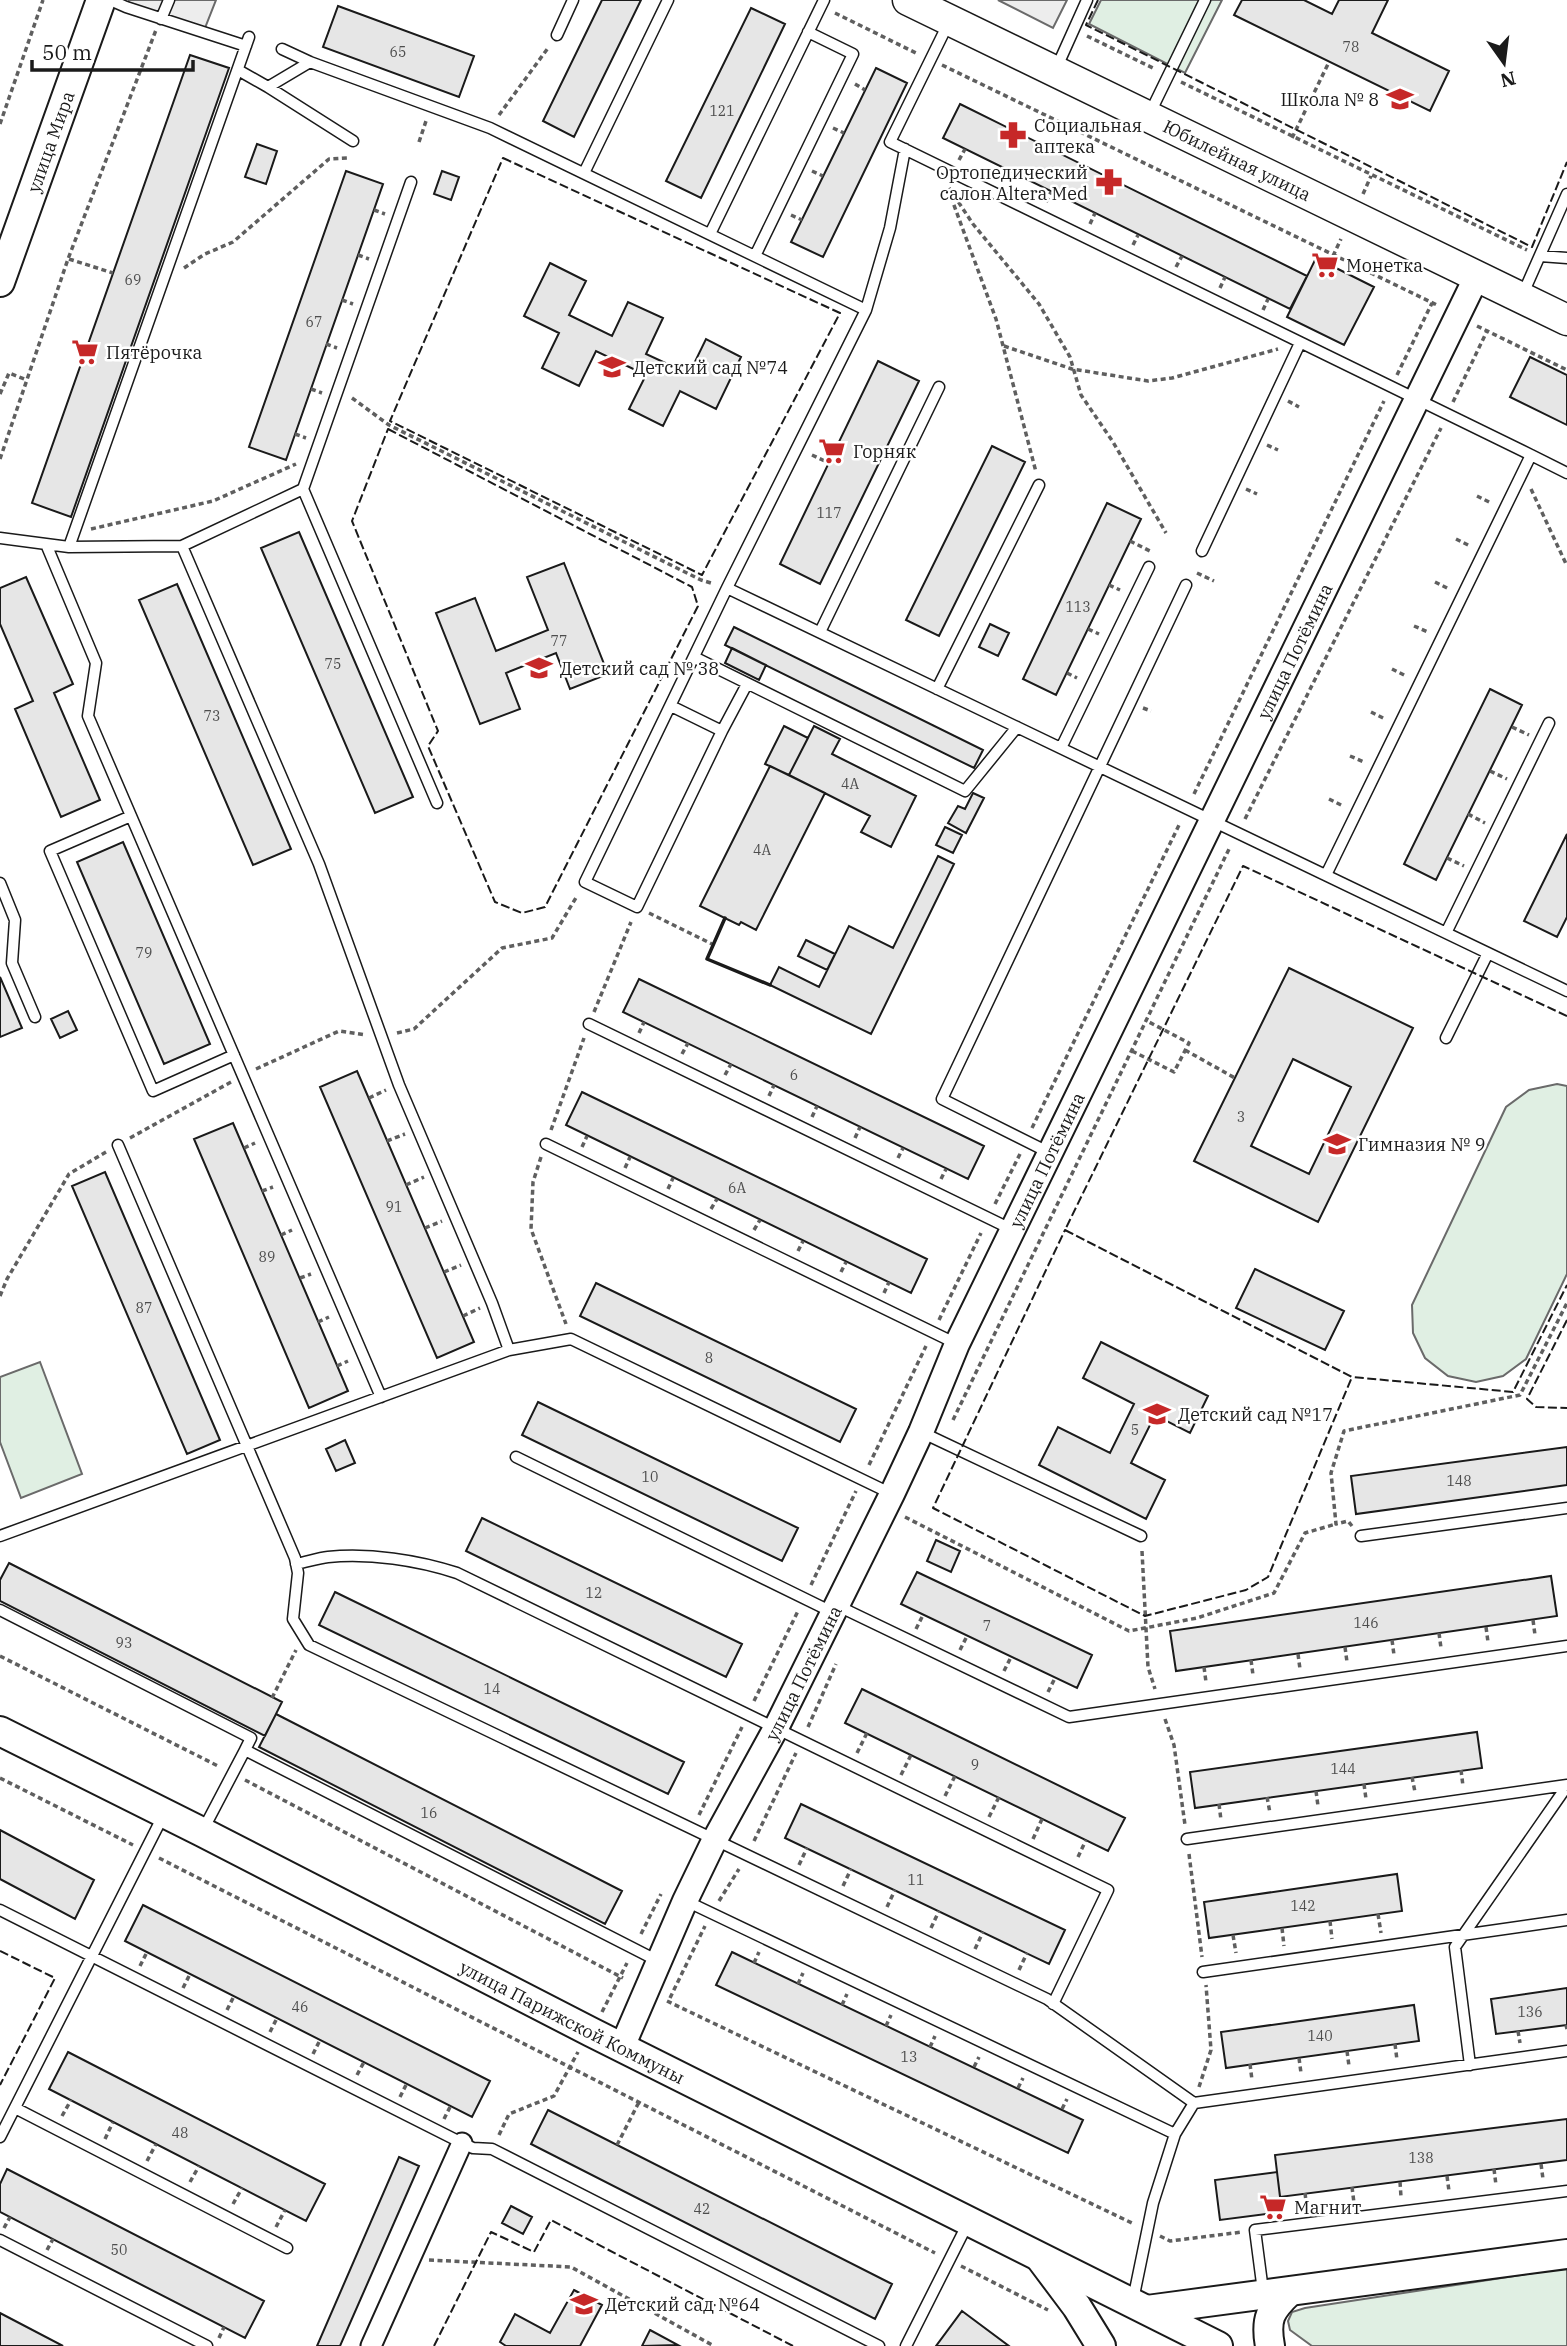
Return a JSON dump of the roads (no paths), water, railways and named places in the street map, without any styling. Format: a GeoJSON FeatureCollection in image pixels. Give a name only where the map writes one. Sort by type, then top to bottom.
{"type":"FeatureCollection","features":[{"type":"Feature","properties":{"kind":"main road","name":"улица Мира"},"geometry":{"type":"LineString","coordinates":[[0,282],[101,0]]}},
{"type":"Feature","properties":{"kind":"main road","name":"Юбилейная улица"},"geometry":{"type":"LineString","coordinates":[[908,0],[1567,320]]}},
{"type":"Feature","properties":{"kind":"main road","name":"улица Парижской Коммуны"},"geometry":{"type":"LineString","coordinates":[[0,1731],[622,2048],[1218,2346]]}},
{"type":"Feature","properties":{"kind":"main road"},"geometry":{"type":"LineString","coordinates":[[1037,2254],[1077,2307],[1101,2346]]}},
{"type":"Feature","properties":{"kind":"main road"},"geometry":{"type":"LineString","coordinates":[[1140,2306],[1276,2294],[1567,2254]]}},
{"type":"Feature","properties":{"kind":"main road"},"geometry":{"type":"LineString","coordinates":[[1270,2346],[1267,2326],[1276,2294]]}},
{"type":"Feature","properties":{"kind":"street","name":"улица Потёмина"},"geometry":{"type":"LineString","coordinates":[[622,2048],[658,1996],[660,1962],[685,1901],[715,1841],[776,1728],[892,1494],[932,1437],[957,1344],[1477,276]]}},
{"type":"Feature","properties":{"kind":"street"},"geometry":{"type":"LineString","coordinates":[[371,2346],[461,2143]]}},
{"type":"Feature","properties":{"kind":"lane"},"geometry":{"type":"LineString","coordinates":[[69,547],[248,41],[160,19],[110,0]]}},
{"type":"Feature","properties":{"kind":"lane"},"geometry":{"type":"LineString","coordinates":[[160,19],[169,0]]}},
{"type":"Feature","properties":{"kind":"lane"},"geometry":{"type":"LineString","coordinates":[[557,35],[573,0]]}},
{"type":"Feature","properties":{"kind":"lane"},"geometry":{"type":"LineString","coordinates":[[584,173],[668,0]]}},
{"type":"Feature","properties":{"kind":"lane"},"geometry":{"type":"LineString","coordinates":[[1054,73],[1087,0]]}},
{"type":"Feature","properties":{"kind":"lane"},"geometry":{"type":"LineString","coordinates":[[1148,117],[1205,0]]}},
{"type":"Feature","properties":{"kind":"lane"},"geometry":{"type":"LineString","coordinates":[[710,234],[822,3]]}},
{"type":"Feature","properties":{"kind":"lane"},"geometry":{"type":"LineString","coordinates":[[950,20],[890,142],[1567,472]]}},
{"type":"Feature","properties":{"kind":"lane"},"geometry":{"type":"LineString","coordinates":[[755,256],[853,54],[808,32]]}},
{"type":"Feature","properties":{"kind":"lane"},"geometry":{"type":"LineString","coordinates":[[282,49],[310,62],[489,128],[866,310]]}},
{"type":"Feature","properties":{"kind":"lane"},"geometry":{"type":"LineString","coordinates":[[268,87],[310,62]]}},
{"type":"Feature","properties":{"kind":"lane"},"geometry":{"type":"LineString","coordinates":[[237,71],[268,87],[353,141]]}},
{"type":"Feature","properties":{"kind":"lane"},"geometry":{"type":"LineString","coordinates":[[747,684],[637,907],[585,882],[727,588],[866,310],[890,228],[905,149]]}},
{"type":"Feature","properties":{"kind":"lane"},"geometry":{"type":"LineString","coordinates":[[411,182],[303,489],[438,803]]}},
{"type":"Feature","properties":{"kind":"lane"},"geometry":{"type":"LineString","coordinates":[[1521,298],[1567,194]]}},
{"type":"Feature","properties":{"kind":"lane"},"geometry":{"type":"LineString","coordinates":[[1540,256],[1567,258]]}},
{"type":"Feature","properties":{"kind":"lane"},"geometry":{"type":"LineString","coordinates":[[1202,551],[1300,343]]}},
{"type":"Feature","properties":{"kind":"lane"},"geometry":{"type":"LineString","coordinates":[[820,632],[939,387]]}},
{"type":"Feature","properties":{"kind":"lane"},"geometry":{"type":"LineString","coordinates":[[1326,875],[1531,455]]}},
{"type":"Feature","properties":{"kind":"lane"},"geometry":{"type":"LineString","coordinates":[[937,689],[1039,485]]}},
{"type":"Feature","properties":{"kind":"lane"},"geometry":{"type":"LineString","coordinates":[[0,538],[69,547],[182,546],[303,489]]}},
{"type":"Feature","properties":{"kind":"lane"},"geometry":{"type":"LineString","coordinates":[[46,544],[96,663],[88,716],[381,1397]]}},
{"type":"Feature","properties":{"kind":"lane"},"geometry":{"type":"LineString","coordinates":[[182,546],[319,864],[399,1085],[492,1303],[509,1350]]}},
{"type":"Feature","properties":{"kind":"lane"},"geometry":{"type":"LineString","coordinates":[[1060,748],[1149,567]]}},
{"type":"Feature","properties":{"kind":"lane"},"geometry":{"type":"LineString","coordinates":[[1051,1153],[942,1099],[1186,585]]}},
{"type":"Feature","properties":{"kind":"lane"},"geometry":{"type":"LineString","coordinates":[[727,588],[1567,991]]}},
{"type":"Feature","properties":{"kind":"lane"},"geometry":{"type":"LineString","coordinates":[[694,657],[965,791],[1017,727]]}},
{"type":"Feature","properties":{"kind":"lane"},"geometry":{"type":"LineString","coordinates":[[671,706],[722,731]]}},
{"type":"Feature","properties":{"kind":"lane"},"geometry":{"type":"LineString","coordinates":[[1446,933],[1549,723]]}},
{"type":"Feature","properties":{"kind":"lane"},"geometry":{"type":"LineString","coordinates":[[131,816],[50,852],[153,1091],[234,1055]]}},
{"type":"Feature","properties":{"kind":"lane"},"geometry":{"type":"LineString","coordinates":[[0,883],[15,920],[12,963],[35,1017]]}},
{"type":"Feature","properties":{"kind":"lane"},"geometry":{"type":"LineString","coordinates":[[1446,1038],[1488,953]]}},
{"type":"Feature","properties":{"kind":"lane"},"geometry":{"type":"LineString","coordinates":[[589,1024],[1013,1230]]}},
{"type":"Feature","properties":{"kind":"lane"},"geometry":{"type":"LineString","coordinates":[[546,1144],[957,1344]]}},
{"type":"Feature","properties":{"kind":"lane"},"geometry":{"type":"LineString","coordinates":[[118,1145],[296,1564],[293,1619],[309,1645],[1053,2004],[1194,2103],[1567,2051]]}},
{"type":"Feature","properties":{"kind":"lane"},"geometry":{"type":"LineString","coordinates":[[0,1536],[509,1350],[571,1339],[892,1494]]}},
{"type":"Feature","properties":{"kind":"lane"},"geometry":{"type":"LineString","coordinates":[[932,1437],[1141,1536]]}},
{"type":"Feature","properties":{"kind":"lane"},"geometry":{"type":"LineString","coordinates":[[516,1457],[805,1597],[1069,1717],[1567,1646]]}},
{"type":"Feature","properties":{"kind":"lane"},"geometry":{"type":"LineString","coordinates":[[1361,1536],[1567,1508]]}},
{"type":"Feature","properties":{"kind":"lane"},"geometry":{"type":"LineString","coordinates":[[296,1564],[328,1557],[376,1558],[429,1564],[457,1573],[1108,1890],[1053,2004]]}},
{"type":"Feature","properties":{"kind":"lane"},"geometry":{"type":"LineString","coordinates":[[0,1610],[251,1738],[202,1832]]}},
{"type":"Feature","properties":{"kind":"lane"},"geometry":{"type":"LineString","coordinates":[[245,1750],[660,1962]]}},
{"type":"Feature","properties":{"kind":"lane"},"geometry":{"type":"LineString","coordinates":[[1186,1839],[1567,1786]]}},
{"type":"Feature","properties":{"kind":"lane"},"geometry":{"type":"LineString","coordinates":[[1470,2065],[1455,1947],[1567,1786]]}},
{"type":"Feature","properties":{"kind":"lane"},"geometry":{"type":"LineString","coordinates":[[0,2137],[165,1813]]}},
{"type":"Feature","properties":{"kind":"lane"},"geometry":{"type":"LineString","coordinates":[[685,1901],[1175,2134]]}},
{"type":"Feature","properties":{"kind":"lane"},"geometry":{"type":"LineString","coordinates":[[0,1910],[461,2143],[473,2148],[492,2149],[879,2346]]}},
{"type":"Feature","properties":{"kind":"lane"},"geometry":{"type":"LineString","coordinates":[[1204,1972],[1567,1920]]}},
{"type":"Feature","properties":{"kind":"lane"},"geometry":{"type":"LineString","coordinates":[[1140,2306],[1147,2230],[1153,2203],[1175,2134],[1194,2103]]}},
{"type":"Feature","properties":{"kind":"lane"},"geometry":{"type":"LineString","coordinates":[[15,2108],[287,2248]]}},
{"type":"Feature","properties":{"kind":"lane"},"geometry":{"type":"LineString","coordinates":[[1276,2294],[1255,2230],[1567,2191]]}},
{"type":"Feature","properties":{"kind":"lane"},"geometry":{"type":"LineString","coordinates":[[905,2346],[969,2220]]}},
{"type":"Feature","properties":{"kind":"lane"},"geometry":{"type":"LineString","coordinates":[[0,2240],[207,2346]]}},
{"type":"Feature","properties":{"kind":"place","name":"Школа № 8"},"geometry":{"type":"Point","coordinates":[1400,99]}},
{"type":"Feature","properties":{"kind":"place","name":"Социальная аптека"},"geometry":{"type":"Point","coordinates":[1013,135]}},
{"type":"Feature","properties":{"kind":"place","name":"Ортопедический салон Altera Med"},"geometry":{"type":"Point","coordinates":[1109,182]}},
{"type":"Feature","properties":{"kind":"place","name":"Монетка"},"geometry":{"type":"Point","coordinates":[1325,265]}},
{"type":"Feature","properties":{"kind":"place","name":"Пятёрочка"},"geometry":{"type":"Point","coordinates":[85,352]}},
{"type":"Feature","properties":{"kind":"place","name":"Детский сад №74"},"geometry":{"type":"Point","coordinates":[612,367]}},
{"type":"Feature","properties":{"kind":"place","name":"Горняк"},"geometry":{"type":"Point","coordinates":[832,451]}},
{"type":"Feature","properties":{"kind":"place","name":"Детский сад № 38"},"geometry":{"type":"Point","coordinates":[539,668]}},
{"type":"Feature","properties":{"kind":"place","name":"Гимназия № 9"},"geometry":{"type":"Point","coordinates":[1337,1144]}},
{"type":"Feature","properties":{"kind":"place","name":"Детский сад №17"},"geometry":{"type":"Point","coordinates":[1157,1414]}},
{"type":"Feature","properties":{"kind":"place","name":"Магнит"},"geometry":{"type":"Point","coordinates":[1273,2207]}},
{"type":"Feature","properties":{"kind":"place","name":"Детский сад №64"},"geometry":{"type":"Point","coordinates":[584,2304]}}]}
